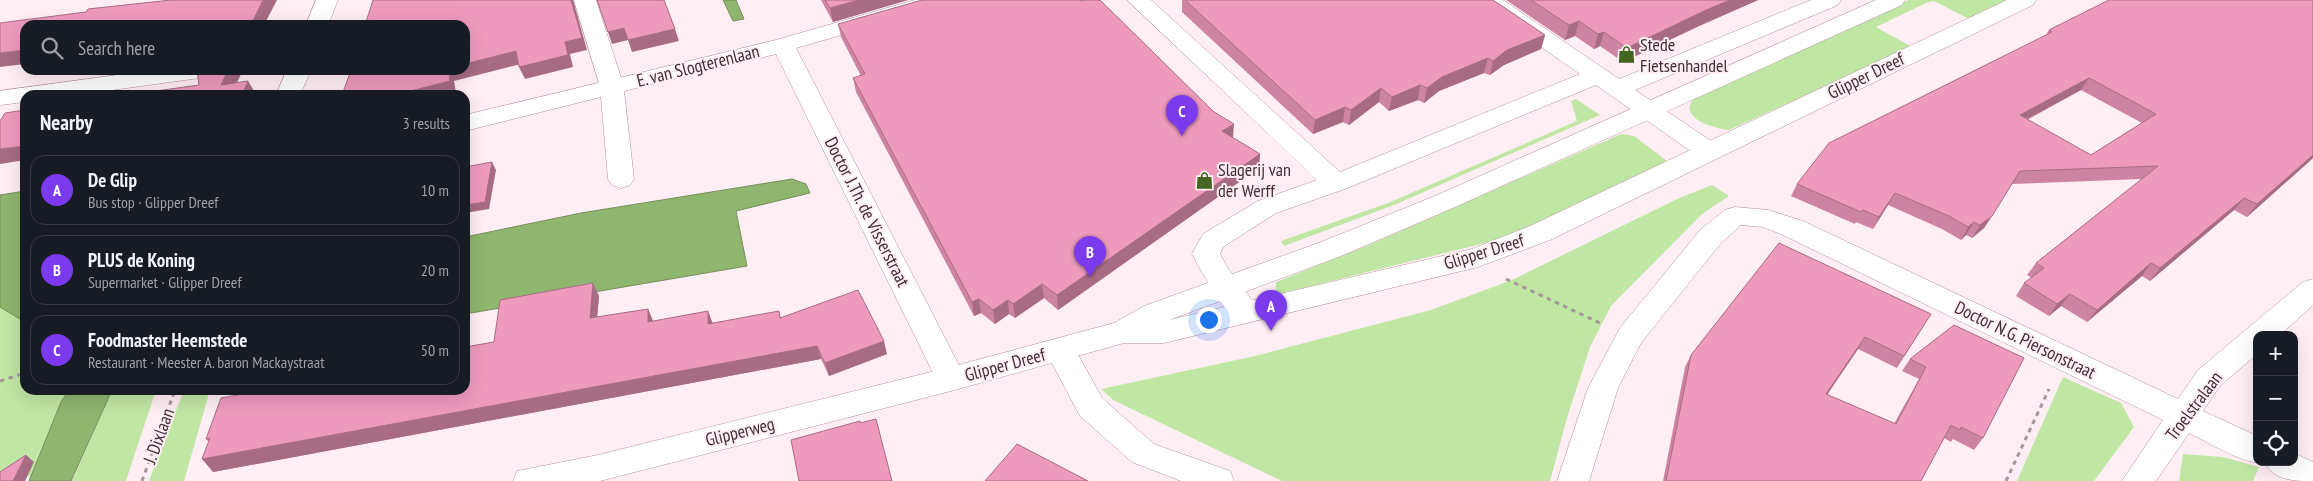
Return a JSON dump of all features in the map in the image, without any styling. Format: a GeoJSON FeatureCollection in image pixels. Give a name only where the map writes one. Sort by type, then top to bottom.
{"type":"FeatureCollection","features":[{"type":"Feature","properties":{"kind":"street"},"geometry":{"type":"LineString","coordinates":[[319,20],[327,0]]}},
{"type":"Feature","properties":{"kind":"street","name":"E. van Slogterenlaan"},"geometry":{"type":"LineString","coordinates":[[585,0],[612,87],[621,179]]}},
{"type":"Feature","properties":{"kind":"street","name":"E. van Slogterenlaan"},"geometry":{"type":"LineString","coordinates":[[470,122],[783,45],[939,0]]}},
{"type":"Feature","properties":{"kind":"street"},"geometry":{"type":"LineString","coordinates":[[1138,0],[1336,183]]}},
{"type":"Feature","properties":{"kind":"street"},"geometry":{"type":"LineString","coordinates":[[1488,0],[1708,151]]}},
{"type":"Feature","properties":{"kind":"street"},"geometry":{"type":"LineString","coordinates":[[1246,312],[1227,289],[1206,254],[1213,240],[1267,207],[1830,0]]}},
{"type":"Feature","properties":{"kind":"street","name":"Glipper Dreef"},"geometry":{"type":"LineString","coordinates":[[951,379],[1123,332],[1154,314],[1227,289],[1331,249],[1444,202],[1894,0]]}},
{"type":"Feature","properties":{"kind":"street","name":"Glipper Dreef"},"geometry":{"type":"LineString","coordinates":[[1123,332],[1164,332],[1466,260],[1540,233],[2024,0]]}},
{"type":"Feature","properties":{"kind":"street","name":"Doctor J.Th. de Visserstraat"},"geometry":{"type":"LineString","coordinates":[[783,45],[951,379]]}},
{"type":"Feature","properties":{"kind":"street"},"geometry":{"type":"LineString","coordinates":[[59,90],[170,75]]}},
{"type":"Feature","properties":{"kind":"street"},"geometry":{"type":"LineString","coordinates":[[290,90],[297,75]]}},
{"type":"Feature","properties":{"kind":"street"},"geometry":{"type":"LineString","coordinates":[[0,98],[20,95]]}},
{"type":"Feature","properties":{"kind":"street","name":"Doctor N.G. Piersonstraat"},"geometry":{"type":"LineString","coordinates":[[1630,336],[1711,236],[1735,216],[1752,216],[1768,219],[1793,228],[2253,449]]}},
{"type":"Feature","properties":{"kind":"street"},"geometry":{"type":"LineString","coordinates":[[2265,331],[2313,289]]}},
{"type":"Feature","properties":{"kind":"street"},"geometry":{"type":"LineString","coordinates":[[1573,481],[1603,388],[1630,336]]}},
{"type":"Feature","properties":{"kind":"street","name":"Troelstralaan"},"geometry":{"type":"LineString","coordinates":[[2138,481],[2210,378],[2253,341]]}},
{"type":"Feature","properties":{"kind":"street","name":"Glipper Dreef"},"geometry":{"type":"LineString","coordinates":[[1060,350],[1091,407],[1143,453],[1218,481]]}},
{"type":"Feature","properties":{"kind":"street","name":"Glipperweg"},"geometry":{"type":"LineString","coordinates":[[528,481],[598,468],[951,379]]}},
{"type":"Feature","properties":{"kind":"street"},"geometry":{"type":"LineString","coordinates":[[2290,466],[2313,477]]}},
{"type":"Feature","properties":{"kind":"path"},"geometry":{"type":"LineString","coordinates":[[1466,260],[1560,306],[1630,336]]}},
{"type":"Feature","properties":{"kind":"path"},"geometry":{"type":"LineString","coordinates":[[2006,481],[2064,359]]}},
{"type":"Feature","properties":{"kind":"path"},"geometry":{"type":"LineString","coordinates":[[0,382],[20,375]]}},
{"type":"Feature","properties":{"kind":"path","name":"J. Dixlaan"},"geometry":{"type":"LineString","coordinates":[[142,481],[174,395]]}},
{"type":"Feature","properties":{"kind":"shaded area"},"geometry":{"type":"Polygon","coordinates":[[[723,0],[736,0],[744,19],[733,21],[723,0]]]}},
{"type":"Feature","properties":{"kind":"shaded area"},"geometry":{"type":"Polygon","coordinates":[[[1909,0],[2009,0],[1969,19],[1934,1],[1926,3],[1876,27],[1912,47],[1729,130],[1714,127],[1698,120],[1690,110],[1691,103],[1696,96],[1909,0]]]}},
{"type":"Feature","properties":{"kind":"shaded area"},"geometry":{"type":"Polygon","coordinates":[[[1576,99],[1600,115],[1394,205],[1284,246],[1281,241],[1388,203],[1577,121],[1571,101],[1576,99]]]}},
{"type":"Feature","properties":{"kind":"shaded area"},"geometry":{"type":"Polygon","coordinates":[[[1621,134],[1634,136],[1667,161],[1609,192],[1497,240],[1275,295],[1276,282],[1369,245],[1621,134]]]}},
{"type":"Feature","properties":{"kind":"shaded area"},"geometry":{"type":"Polygon","coordinates":[[[792,179],[806,184],[810,193],[736,211],[747,266],[470,313],[470,236],[581,213],[792,179]]]}},
{"type":"Feature","properties":{"kind":"shaded area"},"geometry":{"type":"Polygon","coordinates":[[[1712,185],[1729,196],[1702,214],[1611,306],[1590,347],[1567,418],[1550,481],[1282,481],[1113,400],[1101,389],[1255,356],[1431,310],[1512,280],[1677,199],[1712,185]]]}},
{"type":"Feature","properties":{"kind":"shaded area"},"geometry":{"type":"Polygon","coordinates":[[[20,192],[20,319],[0,307],[0,195],[20,192]]]}},
{"type":"Feature","properties":{"kind":"shaded area"},"geometry":{"type":"Polygon","coordinates":[[[0,307],[20,319],[20,395],[66,395],[61,402],[32,477],[6,472],[0,476],[0,307]]]}},
{"type":"Feature","properties":{"kind":"shaded area"},"geometry":{"type":"Polygon","coordinates":[[[2063,377],[2121,403],[2134,427],[2094,481],[2017,481],[2063,377]]]}},
{"type":"Feature","properties":{"kind":"shaded area"},"geometry":{"type":"Polygon","coordinates":[[[66,395],[110,395],[71,481],[29,481],[61,402],[66,395]]]}},
{"type":"Feature","properties":{"kind":"shaded area"},"geometry":{"type":"Polygon","coordinates":[[[110,395],[154,395],[126,481],[72,481],[110,395]]]}},
{"type":"Feature","properties":{"kind":"shaded area"},"geometry":{"type":"Polygon","coordinates":[[[182,395],[209,395],[184,481],[149,481],[182,395]]]}},
{"type":"Feature","properties":{"kind":"shaded area"},"geometry":{"type":"Polygon","coordinates":[[[2183,454],[2223,457],[2259,467],[2253,481],[2179,481],[2183,454]]]}},
{"type":"Feature","properties":{"kind":"building"},"geometry":{"type":"Polygon","coordinates":[[[171,0],[263,0],[253,20],[23,20],[86,12],[88,9],[171,0]]]}},
{"type":"Feature","properties":{"kind":"building"},"geometry":{"type":"Polygon","coordinates":[[[373,0],[571,0],[582,38],[565,42],[568,55],[519,67],[516,51],[470,63],[470,20],[367,20],[373,0]]]}},
{"type":"Feature","properties":{"kind":"building"},"geometry":{"type":"Polygon","coordinates":[[[597,0],[664,0],[675,29],[628,40],[624,28],[608,32],[597,0]]]}},
{"type":"Feature","properties":{"kind":"building"},"geometry":{"type":"Polygon","coordinates":[[[825,0],[859,0],[830,8],[825,0]]]}},
{"type":"Feature","properties":{"kind":"building"},"geometry":{"type":"Polygon","coordinates":[[[922,0],[1100,0],[1214,112],[1234,124],[1222,131],[1260,154],[1057,295],[1042,284],[1013,304],[1008,300],[993,310],[979,299],[972,302],[853,78],[865,74],[838,24],[922,0]]]}},
{"type":"Feature","properties":{"kind":"building"},"geometry":{"type":"Polygon","coordinates":[[[1185,0],[1493,0],[1545,35],[1507,50],[1493,61],[1488,58],[1442,77],[1427,88],[1420,85],[1392,97],[1381,88],[1351,110],[1345,107],[1315,120],[1185,0]]]}},
{"type":"Feature","properties":{"kind":"building"},"geometry":{"type":"Polygon","coordinates":[[[1531,0],[1730,0],[1627,48],[1604,32],[1598,34],[1579,21],[1569,25],[1531,0]]]}},
{"type":"Feature","properties":{"kind":"building"},"geometry":{"type":"Polygon","coordinates":[[[2109,0],[2313,0],[2313,155],[2257,204],[2244,198],[2160,268],[2151,263],[2097,310],[2070,294],[2057,304],[2024,283],[2044,268],[2036,263],[2158,166],[2020,171],[1992,216],[1980,225],[1974,222],[1968,227],[1949,216],[1895,193],[1879,217],[1863,210],[1861,212],[1797,184],[1829,143],[2052,32],[2049,30],[2109,0]],[[2089,78],[2020,115],[2091,155],[2156,114],[2089,78]]]}},
{"type":"Feature","properties":{"kind":"building"},"geometry":{"type":"Polygon","coordinates":[[[20,20],[20,51],[0,53],[0,23],[20,20]]]}},
{"type":"Feature","properties":{"kind":"building"},"geometry":{"type":"Polygon","coordinates":[[[198,75],[226,75],[221,85],[248,81],[244,90],[163,90],[199,85],[198,75]]]}},
{"type":"Feature","properties":{"kind":"building"},"geometry":{"type":"Polygon","coordinates":[[[349,75],[449,75],[450,81],[415,90],[344,90],[349,75]]]}},
{"type":"Feature","properties":{"kind":"building"},"geometry":{"type":"Polygon","coordinates":[[[20,111],[20,147],[0,149],[0,121],[5,113],[20,111]]]}},
{"type":"Feature","properties":{"kind":"building"},"geometry":{"type":"Polygon","coordinates":[[[492,162],[485,202],[470,204],[470,166],[492,162]]]}},
{"type":"Feature","properties":{"kind":"building"},"geometry":{"type":"Polygon","coordinates":[[[1779,243],[1931,314],[1904,356],[1865,337],[1826,394],[1896,424],[1926,367],[1910,359],[1954,325],[2024,358],[1983,438],[1961,427],[1960,430],[1951,425],[1921,481],[1666,481],[1691,355],[1779,243]]]}},
{"type":"Feature","properties":{"kind":"building"},"geometry":{"type":"Polygon","coordinates":[[[593,283],[590,318],[648,309],[648,322],[708,311],[708,324],[779,311],[780,318],[858,290],[884,341],[825,363],[817,346],[202,459],[210,438],[206,439],[221,398],[238,395],[470,395],[470,346],[494,342],[500,300],[593,283]]]}},
{"type":"Feature","properties":{"kind":"building"},"geometry":{"type":"Polygon","coordinates":[[[876,419],[892,481],[799,481],[791,440],[860,421],[860,423],[876,419]]]}},
{"type":"Feature","properties":{"kind":"building"},"geometry":{"type":"Polygon","coordinates":[[[1017,444],[1088,481],[985,481],[1017,444]]]}},
{"type":"Feature","properties":{"kind":"building"},"geometry":{"type":"Polygon","coordinates":[[[26,455],[13,481],[0,481],[0,472],[26,455]]]}},
{"type":"Feature","properties":{"kind":"place","name":"Stede Fietsenhandel"},"geometry":{"type":"Point","coordinates":[1626,55]}},
{"type":"Feature","properties":{"kind":"place","name":"Foodmaster Heemstede"},"geometry":{"type":"Point","coordinates":[1182,136]}},
{"type":"Feature","properties":{"kind":"place","name":"Slagerij van der Werff"},"geometry":{"type":"Point","coordinates":[1204,180]}},
{"type":"Feature","properties":{"kind":"place","name":"PLUS de Koning"},"geometry":{"type":"Point","coordinates":[1090,277]}},
{"type":"Feature","properties":{"kind":"place","name":"De Glip"},"geometry":{"type":"Point","coordinates":[1271,331]}}]}
